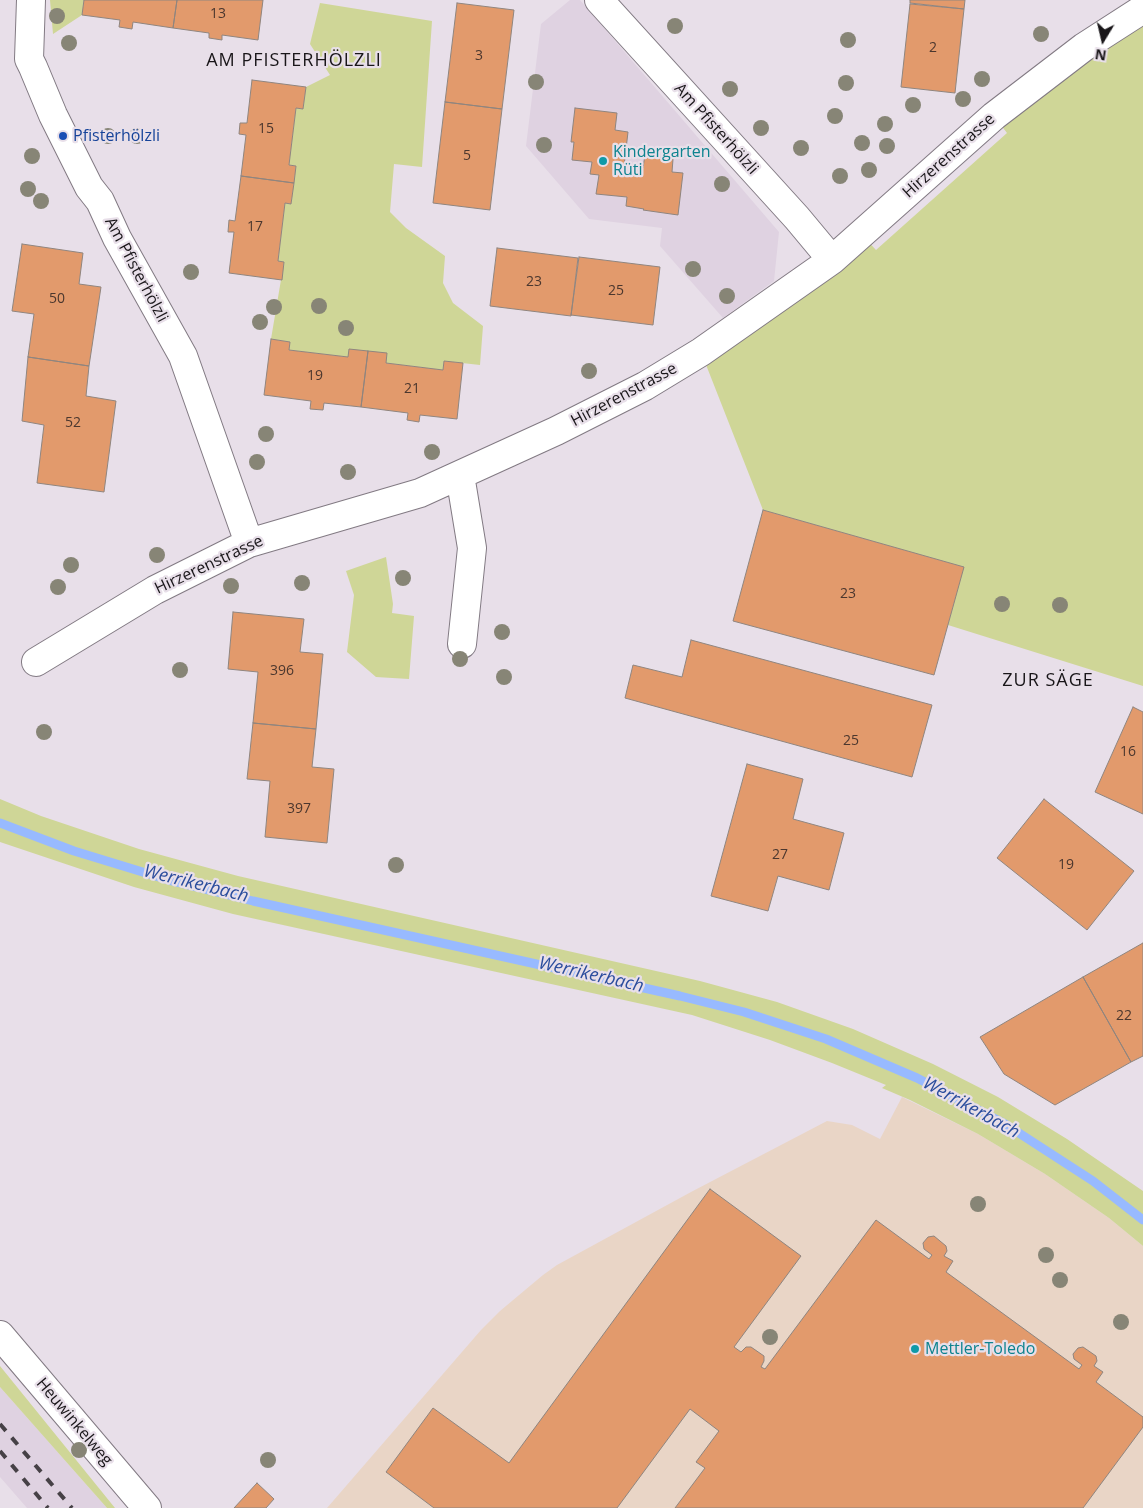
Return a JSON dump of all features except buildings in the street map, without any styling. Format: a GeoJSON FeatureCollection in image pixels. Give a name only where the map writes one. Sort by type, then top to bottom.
{"type":"FeatureCollection","features":[{"type":"Feature","properties":{"kind":"street","name":"Am Pfisterhölzli"},"geometry":{"type":"LineString","coordinates":[[31,0],[29,59],[53,115],[89,187],[100,201],[117,238],[183,356],[249,543]]}},
{"type":"Feature","properties":{"kind":"street","name":"Am Pfisterhölzli"},"geometry":{"type":"LineString","coordinates":[[599,0],[797,218],[832,260]]}},
{"type":"Feature","properties":{"kind":"street"},"geometry":{"type":"LineString","coordinates":[[1138,0],[1143,8]]}},
{"type":"Feature","properties":{"kind":"street","name":"Hirzerenstrasse"},"geometry":{"type":"LineString","coordinates":[[36,662],[155,590],[249,543],[420,493],[556,431],[645,386],[701,352],[832,260],[994,116],[1084,47],[1143,8]]}},
{"type":"Feature","properties":{"kind":"street"},"geometry":{"type":"LineString","coordinates":[[460,475],[472,548],[462,644]]}},
{"type":"Feature","properties":{"kind":"street","name":"Heuwinkelweg"},"geometry":{"type":"LineString","coordinates":[[0,1336],[147,1508]]}},
{"type":"Feature","properties":{"kind":"shaded area"},"geometry":{"type":"Polygon","coordinates":[[[570,0],[580,0],[779,232],[774,281],[723,318],[660,246],[662,228],[589,219],[526,146],[541,24],[570,0]]]}},
{"type":"Feature","properties":{"kind":"shaded area","name":"Mettler-Toledo"},"geometry":{"type":"Polygon","coordinates":[[[902,1097],[978,1134],[1045,1174],[1109,1218],[1143,1246],[1143,1508],[327,1508],[481,1330],[500,1311],[543,1275],[557,1265],[691,1192],[827,1121],[852,1125],[880,1139],[902,1097]]]}},
{"type":"Feature","properties":{"kind":"shaded area"},"geometry":{"type":"Polygon","coordinates":[[[0,1387],[107,1508],[27,1508],[0,1477],[0,1387]]]}},
{"type":"Feature","properties":{"kind":"green space"},"geometry":{"type":"Polygon","coordinates":[[[50,0],[84,0],[82,15],[53,34],[50,0]]]}},
{"type":"Feature","properties":{"kind":"green space"},"geometry":{"type":"Polygon","coordinates":[[[320,3],[432,21],[422,167],[394,164],[390,212],[406,228],[445,256],[443,283],[453,303],[483,326],[480,365],[444,361],[443,370],[386,363],[289,350],[290,342],[271,339],[284,262],[278,261],[285,203],[291,204],[296,166],[289,165],[296,108],[303,109],[306,87],[330,75],[310,44],[320,3]]]}},
{"type":"Feature","properties":{"kind":"green space"},"geometry":{"type":"Polygon","coordinates":[[[1143,9],[1143,686],[948,625],[963,567],[763,510],[701,352],[862,235],[876,250],[1007,133],[994,116],[1143,9]]]}},
{"type":"Feature","properties":{"kind":"green space"},"geometry":{"type":"Polygon","coordinates":[[[386,557],[393,604],[392,613],[414,616],[409,679],[376,677],[347,652],[354,595],[346,571],[386,557]]]}},
{"type":"Feature","properties":{"kind":"green space"},"geometry":{"type":"Polygon","coordinates":[[[0,799],[41,816],[139,849],[238,876],[700,981],[777,1002],[853,1029],[933,1064],[998,1097],[1067,1139],[1143,1191],[1143,1246],[1109,1218],[1045,1174],[978,1134],[882,1088],[886,1085],[832,1063],[770,1040],[692,1015],[233,914],[134,887],[0,842],[0,799]]]}},
{"type":"Feature","properties":{"kind":"green space"},"geometry":{"type":"Polygon","coordinates":[[[0,1366],[115,1508],[107,1508],[0,1387],[0,1366]]]}},
{"type":"Feature","properties":{"kind":"waterway","name":"Werrikerbach"},"geometry":{"type":"LineString","coordinates":[[0,823],[74,851],[172,881],[253,901],[680,996],[744,1012],[826,1039],[917,1078],[1005,1124],[1093,1181],[1143,1220]]}},
{"type":"Feature","properties":{"kind":"railway"},"geometry":{"type":"LineString","coordinates":[[0,1424],[72,1508]]}},
{"type":"Feature","properties":{"kind":"railway"},"geometry":{"type":"LineString","coordinates":[[0,1451],[48,1508]]}},
{"type":"Feature","properties":{"kind":"place","name":"Pfisterhölzli"},"geometry":{"type":"Point","coordinates":[63,136]}},
{"type":"Feature","properties":{"kind":"place","name":"Kindergarten Rüti"},"geometry":{"type":"Point","coordinates":[603,161]}},
{"type":"Feature","properties":{"kind":"place","name":"Mettler-Toledo"},"geometry":{"type":"Point","coordinates":[915,1349]}},
{"type":"Feature","properties":{"kind":"district","name":"AM PFISTERHÖLZLI"},"geometry":{"type":"Point","coordinates":[294,61]}},
{"type":"Feature","properties":{"kind":"district","name":"ZUR SÄGE"},"geometry":{"type":"Point","coordinates":[1048,681]}}]}
